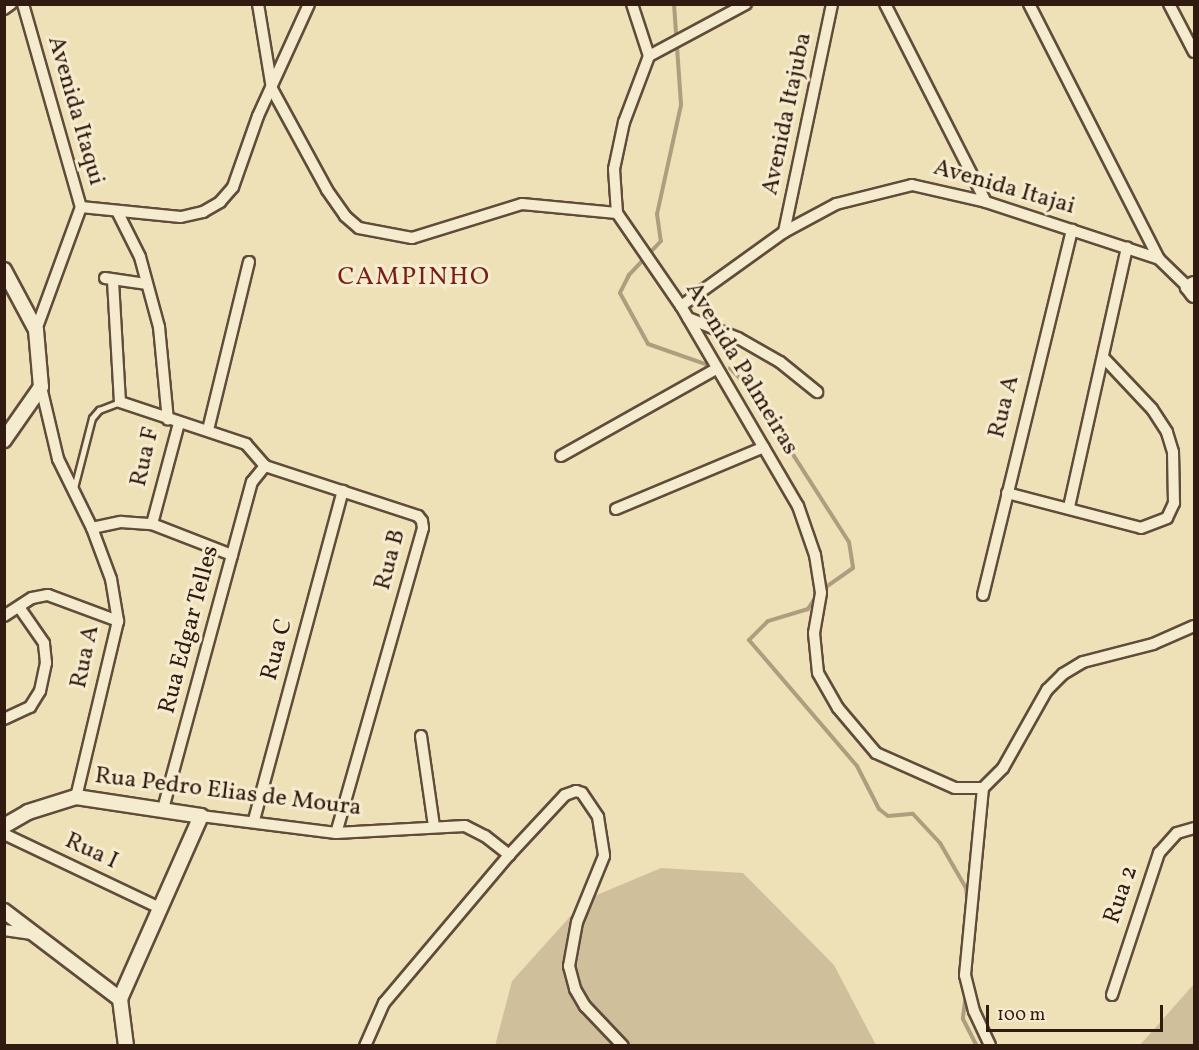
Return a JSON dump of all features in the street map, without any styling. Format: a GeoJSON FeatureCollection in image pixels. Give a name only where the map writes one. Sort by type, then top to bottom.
{"type":"FeatureCollection","features":[{"type":"Feature","properties":{"kind":"street"},"geometry":{"type":"LineString","coordinates":[[4,9],[11,4]]}},
{"type":"Feature","properties":{"kind":"street","name":"Avenida Itaqui"},"geometry":{"type":"LineString","coordinates":[[23,4],[81,207],[36,330]]}},
{"type":"Feature","properties":{"kind":"street"},"geometry":{"type":"LineString","coordinates":[[258,4],[272,89],[327,190],[345,216],[360,228],[412,238],[522,204],[617,213],[617,157],[624,122],[649,56],[632,4]]}},
{"type":"Feature","properties":{"kind":"street"},"geometry":{"type":"LineString","coordinates":[[81,207],[182,217],[203,212],[220,202],[233,187],[309,4]]}},
{"type":"Feature","properties":{"kind":"street"},"geometry":{"type":"LineString","coordinates":[[649,56],[746,4]]}},
{"type":"Feature","properties":{"kind":"street","name":"Avenida Itajuba"},"geometry":{"type":"LineString","coordinates":[[784,232],[832,4]]}},
{"type":"Feature","properties":{"kind":"street"},"geometry":{"type":"LineString","coordinates":[[885,4],[986,202]]}},
{"type":"Feature","properties":{"kind":"street"},"geometry":{"type":"LineString","coordinates":[[1029,4],[1159,259]]}},
{"type":"Feature","properties":{"kind":"street"},"geometry":{"type":"LineString","coordinates":[[1169,4],[1194,52]]}},
{"type":"Feature","properties":{"kind":"street","name":"Avenida Itajai"},"geometry":{"type":"LineString","coordinates":[[681,306],[784,232],[836,204],[912,185],[986,202],[1159,259],[1192,289]]}},
{"type":"Feature","properties":{"kind":"street"},"geometry":{"type":"LineString","coordinates":[[117,211],[140,257],[159,327],[173,422],[208,430],[246,444],[265,466]]}},
{"type":"Feature","properties":{"kind":"street","name":"Avenida Palmeiras"},"geometry":{"type":"LineString","coordinates":[[617,213],[681,306],[798,506],[815,555],[821,593],[814,633],[818,673],[838,708],[876,753],[955,788],[983,788]]}},
{"type":"Feature","properties":{"kind":"street","name":"Rua A"},"geometry":{"type":"LineString","coordinates":[[984,595],[1006,493],[1072,230]]}},
{"type":"Feature","properties":{"kind":"street"},"geometry":{"type":"LineString","coordinates":[[1069,507],[1104,358],[1126,247]]}},
{"type":"Feature","properties":{"kind":"street"},"geometry":{"type":"LineString","coordinates":[[208,430],[249,262]]}},
{"type":"Feature","properties":{"kind":"street"},"geometry":{"type":"LineString","coordinates":[[4,270],[36,330],[40,387],[4,440]]}},
{"type":"Feature","properties":{"kind":"street"},"geometry":{"type":"LineString","coordinates":[[120,402],[109,280],[146,284]]}},
{"type":"Feature","properties":{"kind":"street"},"geometry":{"type":"LineString","coordinates":[[688,318],[738,338],[780,362],[817,392]]}},
{"type":"Feature","properties":{"kind":"street"},"geometry":{"type":"LineString","coordinates":[[1006,493],[1069,507],[1141,528],[1167,518],[1174,503],[1173,452],[1167,432],[1152,408],[1104,358]]}},
{"type":"Feature","properties":{"kind":"street"},"geometry":{"type":"LineString","coordinates":[[561,456],[716,369]]}},
{"type":"Feature","properties":{"kind":"street","name":"Rua A"},"geometry":{"type":"LineString","coordinates":[[40,387],[47,425],[92,528],[111,579],[118,621],[76,797]]}},
{"type":"Feature","properties":{"kind":"street","name":"Rua F"},"geometry":{"type":"LineString","coordinates":[[120,402],[173,422],[152,524]]}},
{"type":"Feature","properties":{"kind":"street"},"geometry":{"type":"LineString","coordinates":[[616,509],[764,447]]}},
{"type":"Feature","properties":{"kind":"street","name":"Rua B"},"geometry":{"type":"LineString","coordinates":[[265,466],[418,516],[423,528],[336,833]]}},
{"type":"Feature","properties":{"kind":"street","name":"Rua Edgar Telles"},"geometry":{"type":"LineString","coordinates":[[162,809],[252,482],[265,466]]}},
{"type":"Feature","properties":{"kind":"street","name":"Rua C"},"geometry":{"type":"LineString","coordinates":[[254,820],[343,491]]}},
{"type":"Feature","properties":{"kind":"street"},"geometry":{"type":"LineString","coordinates":[[92,528],[121,522],[152,524],[232,555]]}},
{"type":"Feature","properties":{"kind":"street"},"geometry":{"type":"LineString","coordinates":[[4,616],[39,595],[48,595],[118,621]]}},
{"type":"Feature","properties":{"kind":"street"},"geometry":{"type":"LineString","coordinates":[[4,719],[30,707],[40,691],[46,663],[44,643],[19,607]]}},
{"type":"Feature","properties":{"kind":"street"},"geometry":{"type":"LineString","coordinates":[[990,1046],[974,1011],[965,975],[983,788],[1003,768],[1047,690],[1063,674],[1083,662],[1153,644],[1194,626]]}},
{"type":"Feature","properties":{"kind":"street"},"geometry":{"type":"LineString","coordinates":[[421,736],[434,826]]}},
{"type":"Feature","properties":{"kind":"street"},"geometry":{"type":"LineString","coordinates":[[365,1046],[384,1004],[509,855],[565,795],[576,790],[582,793],[598,817],[604,856],[570,945],[569,966],[575,989],[585,1006],[623,1046]]}},
{"type":"Feature","properties":{"kind":"street"},"geometry":{"type":"LineString","coordinates":[[4,826],[28,812],[76,797]]}},
{"type":"Feature","properties":{"kind":"street","name":"Rua Pedro Elias de Moura"},"geometry":{"type":"LineString","coordinates":[[76,797],[336,833],[465,826],[485,836],[509,855]]}},
{"type":"Feature","properties":{"kind":"street"},"geometry":{"type":"LineString","coordinates":[[126,1046],[120,999],[201,816]]}},
{"type":"Feature","properties":{"kind":"street","name":"Rua 2"},"geometry":{"type":"LineString","coordinates":[[1112,995],[1159,853],[1177,833],[1194,828]]}},
{"type":"Feature","properties":{"kind":"street","name":"Rua I"},"geometry":{"type":"LineString","coordinates":[[4,834],[159,908]]}},
{"type":"Feature","properties":{"kind":"street"},"geometry":{"type":"LineString","coordinates":[[4,911],[120,999]]}},
{"type":"Feature","properties":{"kind":"street"},"geometry":{"type":"LineString","coordinates":[[4,930],[37,935]]}},
{"type":"Feature","properties":{"kind":"lane"},"geometry":{"type":"LineString","coordinates":[[74,491],[92,418],[99,410],[120,402]]}},
{"type":"Feature","properties":{"kind":"shaded area"},"geometry":{"type":"Polygon","coordinates":[[[661,868],[743,873],[834,965],[876,1045],[495,1046],[512,981],[585,900],[661,868]]]}},
{"type":"Feature","properties":{"kind":"shaded area"},"geometry":{"type":"Polygon","coordinates":[[[1194,984],[1194,1045],[1140,1045],[1194,984]]]}},
{"type":"Feature","properties":{"kind":"waterway"},"geometry":{"type":"LineString","coordinates":[[674,4],[681,105],[657,214],[661,241],[629,275],[620,293],[648,344],[711,366]]}},
{"type":"Feature","properties":{"kind":"waterway"},"geometry":{"type":"LineString","coordinates":[[730,368],[753,392],[849,542],[853,568],[822,590]]}},
{"type":"Feature","properties":{"kind":"waterway"},"geometry":{"type":"LineString","coordinates":[[817,595],[808,609],[768,621],[749,640],[857,766],[879,809],[888,816],[913,814],[940,843],[966,888],[968,902]]}},
{"type":"Feature","properties":{"kind":"waterway"},"geometry":{"type":"LineString","coordinates":[[966,993],[963,1019],[977,1046]]}},
{"type":"Feature","properties":{"kind":"district","name":"CAMPINHO"},"geometry":{"type":"Point","coordinates":[414,278]}}]}
